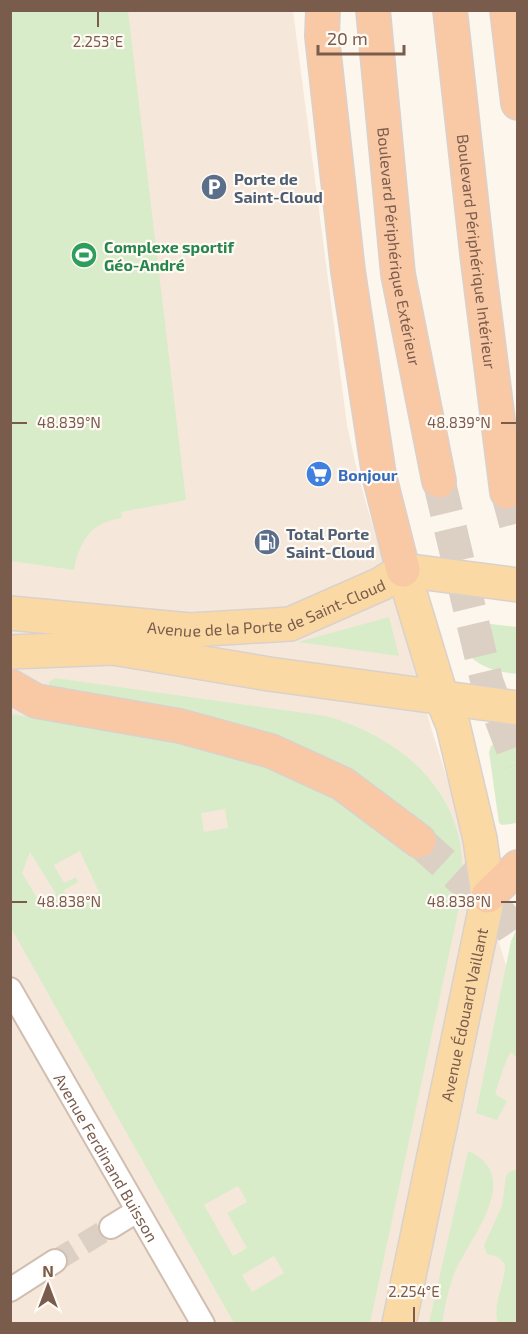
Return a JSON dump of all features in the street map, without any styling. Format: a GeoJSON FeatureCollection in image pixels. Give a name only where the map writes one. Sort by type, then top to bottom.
{"type":"FeatureCollection","features":[{"type":"Feature","properties":{"kind":"highway"},"geometry":{"type":"LineString","coordinates":[[323,10],[322,36],[348,271],[379,475],[403,570]]}},
{"type":"Feature","properties":{"kind":"highway","name":"Boulevard Périphérique Extérieur"},"geometry":{"type":"LineString","coordinates":[[373,10],[398,274],[439,481]]}},
{"type":"Feature","properties":{"kind":"highway","name":"Boulevard Périphérique Intérieur"},"geometry":{"type":"LineString","coordinates":[[450,10],[507,492]]}},
{"type":"Feature","properties":{"kind":"highway"},"geometry":{"type":"LineString","coordinates":[[507,10],[518,103]]}},
{"type":"Feature","properties":{"kind":"highway"},"geometry":{"type":"LineString","coordinates":[[478,262],[518,399]]}},
{"type":"Feature","properties":{"kind":"highway"},"geometry":{"type":"LineString","coordinates":[[10,686],[36,701],[180,726],[271,751],[343,784],[419,841]]}},
{"type":"Feature","properties":{"kind":"highway"},"geometry":{"type":"LineString","coordinates":[[488,896],[518,867]]}},
{"type":"Feature","properties":{"kind":"main road","name":"Avenue de la Porte de Saint-Cloud"},"geometry":{"type":"LineString","coordinates":[[10,613],[190,630],[290,624],[381,584],[403,570],[518,585]]}},
{"type":"Feature","properties":{"kind":"main road","name":"Avenue Édouard Vaillant"},"geometry":{"type":"LineString","coordinates":[[399,1323],[488,896],[480,839],[453,725],[442,699],[403,570]]}},
{"type":"Feature","properties":{"kind":"main road","name":"Avenue de la Porte de Saint-Cloud"},"geometry":{"type":"LineString","coordinates":[[10,652],[113,648],[442,699],[518,708]]}},
{"type":"Feature","properties":{"kind":"street","name":"Avenue Ferdinand Buisson"},"geometry":{"type":"LineString","coordinates":[[10,989],[203,1323]]}},
{"type":"Feature","properties":{"kind":"street"},"geometry":{"type":"LineString","coordinates":[[111,1227],[137,1211]]}},
{"type":"Feature","properties":{"kind":"street"},"geometry":{"type":"LineString","coordinates":[[10,1290],[55,1261]]}},
{"type":"Feature","properties":{"kind":"shaded area"},"geometry":{"type":"Polygon","coordinates":[[[10,11],[293,11],[347,425],[358,475],[433,734],[517,1000],[517,1323],[11,1323],[10,11]]]}},
{"type":"Feature","properties":{"kind":"green space","name":"Complexe sportif Géo-André"},"geometry":{"type":"Polygon","coordinates":[[[11,10],[128,11],[186,500],[121,512],[122,518],[102,524],[88,535],[83,542],[74,570],[11,561],[11,10]]]}},
{"type":"Feature","properties":{"kind":"green space"},"geometry":{"type":"Polygon","coordinates":[[[389,617],[399,656],[298,642],[389,617]]]}},
{"type":"Feature","properties":{"kind":"green space"},"geometry":{"type":"Polygon","coordinates":[[[491,624],[517,627],[517,674],[501,672],[478,663],[463,645],[473,630],[491,624]]]}},
{"type":"Feature","properties":{"kind":"green space"},"geometry":{"type":"Polygon","coordinates":[[[55,678],[326,716],[348,723],[390,744],[409,758],[439,792],[450,812],[461,851],[460,903],[370,1323],[234,1323],[11,928],[10,714],[163,737],[223,751],[278,771],[350,809],[376,790],[53,691],[49,682],[55,678]],[[225,809],[201,813],[204,832],[228,828],[225,809]],[[80,851],[54,865],[64,883],[76,877],[78,882],[64,890],[72,904],[99,892],[80,851]],[[30,852],[22,873],[40,903],[56,894],[30,852]],[[238,1186],[204,1205],[233,1256],[247,1248],[227,1213],[247,1202],[238,1186]],[[274,1256],[242,1275],[252,1292],[284,1273],[274,1256]]]}},
{"type":"Feature","properties":{"kind":"green space"},"geometry":{"type":"Polygon","coordinates":[[[494,744],[517,746],[517,823],[502,825],[499,823],[489,752],[494,744]]]}},
{"type":"Feature","properties":{"kind":"green space"},"geometry":{"type":"Polygon","coordinates":[[[517,928],[517,1058],[511,1052],[504,1066],[495,1094],[507,1101],[497,1120],[476,1113],[511,941],[517,928]]]}},
{"type":"Feature","properties":{"kind":"green space"},"geometry":{"type":"Polygon","coordinates":[[[468,1151],[485,1162],[492,1176],[493,1192],[480,1227],[454,1274],[442,1323],[429,1323],[468,1151]]]}},
{"type":"Feature","properties":{"kind":"green space"},"geometry":{"type":"Polygon","coordinates":[[[518,1170],[517,1323],[498,1323],[497,1308],[505,1264],[498,1257],[487,1254],[484,1245],[502,1206],[506,1176],[510,1171],[518,1170]]]}},
{"type":"Feature","properties":{"kind":"tunnel"},"geometry":{"type":"LineString","coordinates":[[439,481],[487,682],[518,764]]}},
{"type":"Feature","properties":{"kind":"tunnel"},"geometry":{"type":"LineString","coordinates":[[507,492],[518,533]]}},
{"type":"Feature","properties":{"kind":"tunnel"},"geometry":{"type":"LineString","coordinates":[[419,841],[502,916],[518,940]]}},
{"type":"Feature","properties":{"kind":"tunnel"},"geometry":{"type":"LineString","coordinates":[[55,1261],[111,1227]]}},
{"type":"Feature","properties":{"kind":"place","name":"Porte de Saint-Cloud"},"geometry":{"type":"Point","coordinates":[214,187]}},
{"type":"Feature","properties":{"kind":"place","name":"Complexe sportif Géo-André"},"geometry":{"type":"Point","coordinates":[84,255]}},
{"type":"Feature","properties":{"kind":"place","name":"Bonjour"},"geometry":{"type":"Point","coordinates":[319,474]}},
{"type":"Feature","properties":{"kind":"place","name":"Total Porte Saint-Cloud"},"geometry":{"type":"Point","coordinates":[267,542]}}]}
